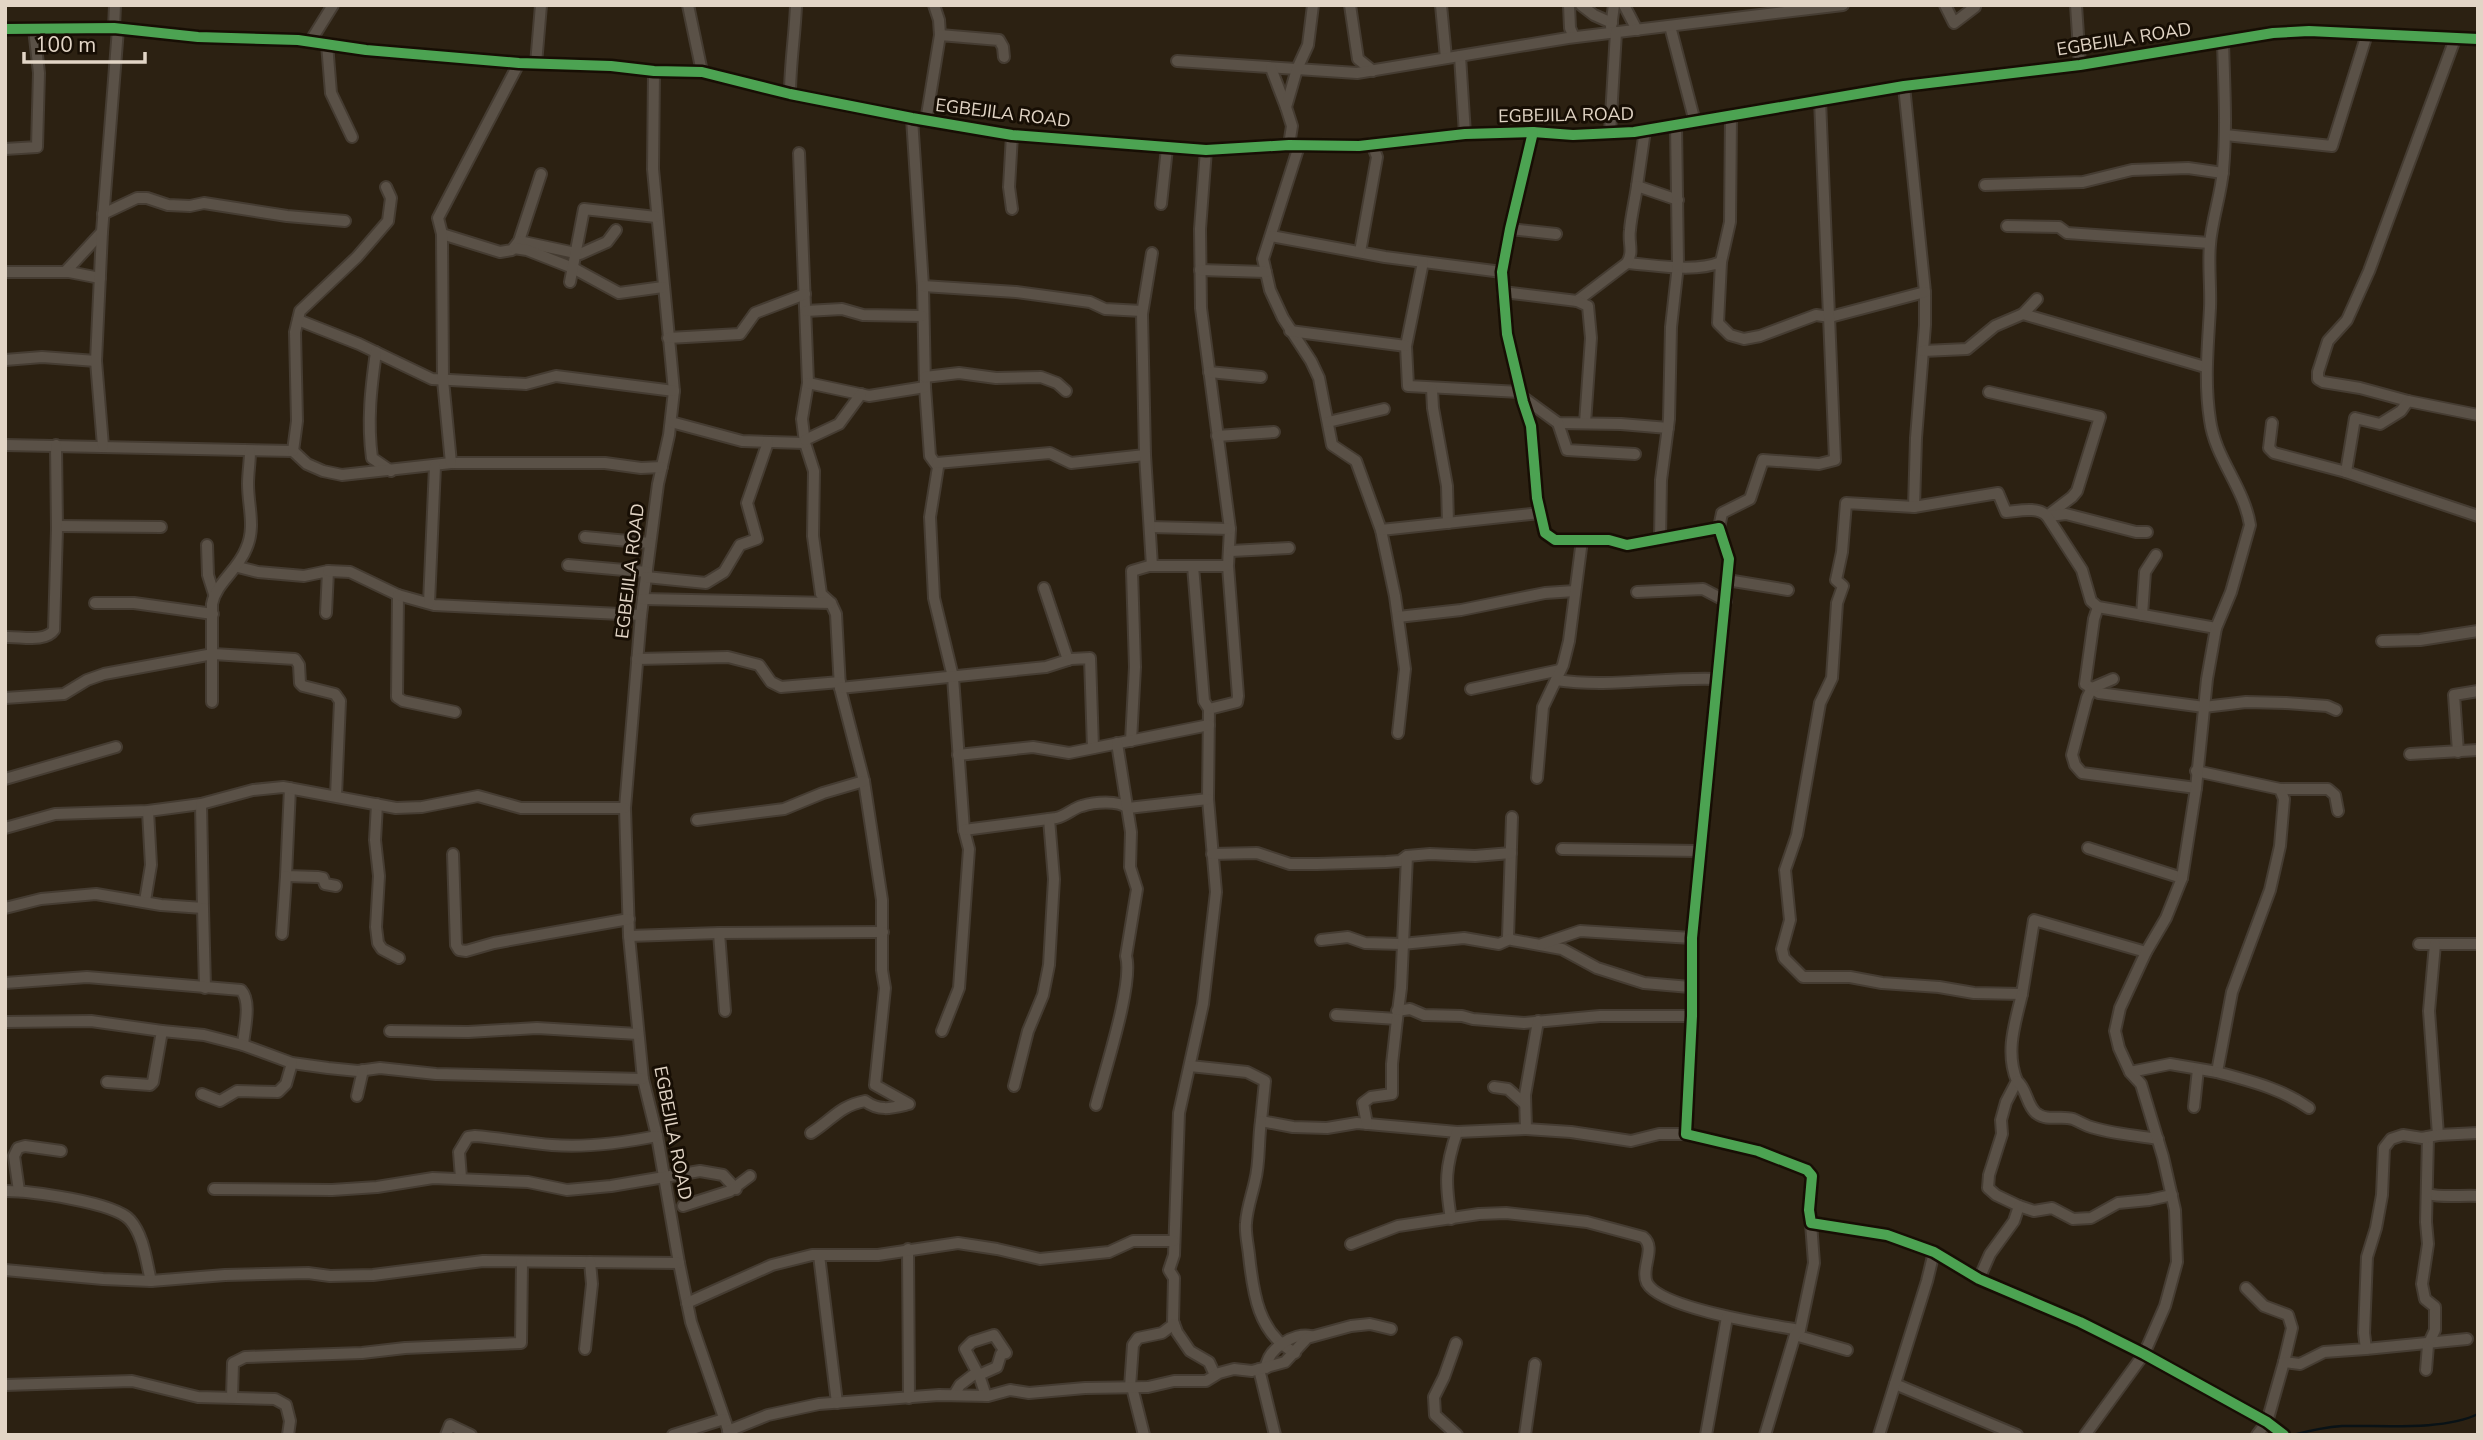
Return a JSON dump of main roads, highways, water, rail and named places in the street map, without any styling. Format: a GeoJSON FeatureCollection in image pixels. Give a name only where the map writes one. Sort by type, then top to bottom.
{"type":"FeatureCollection","features":[{"type":"Feature","properties":{"kind":"waterway"},"geometry":{"type":"LineString","coordinates":[[2293,1435],[2342,1426],[2430,1425],[2478,1414]]}}]}
